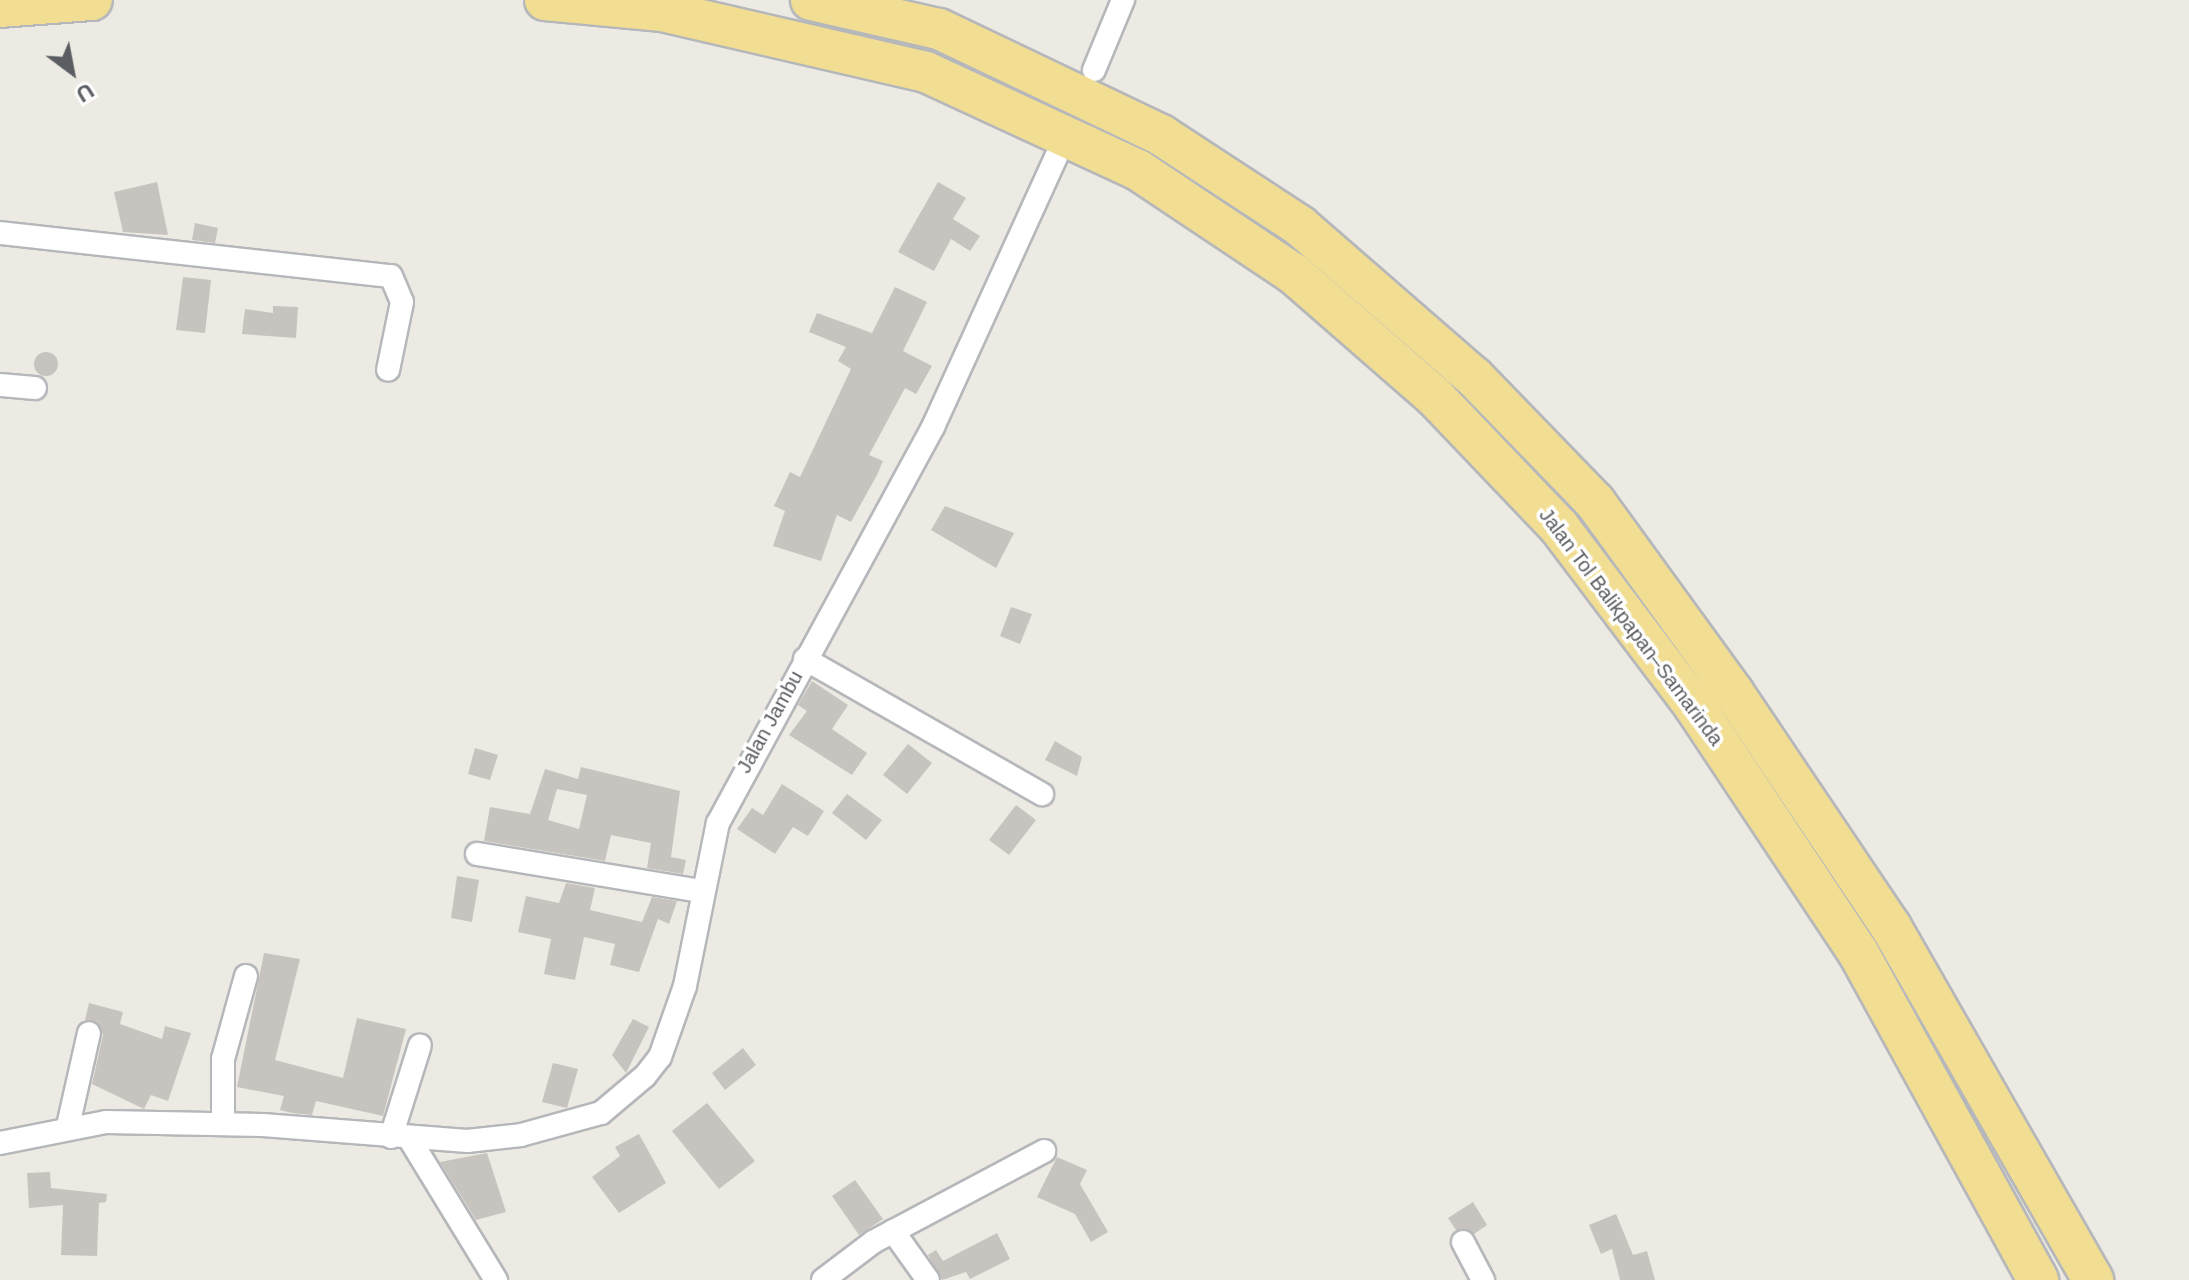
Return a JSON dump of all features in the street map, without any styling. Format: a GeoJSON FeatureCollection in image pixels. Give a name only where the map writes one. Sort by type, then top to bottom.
{"type":"FeatureCollection","features":[{"type":"Feature","properties":{"kind":"highway"},"geometry":{"type":"LineString","coordinates":[[0,4],[92,0]]}},
{"type":"Feature","properties":{"kind":"highway","name":"Jalan Tol Balikpapan–Samarinda"},"geometry":{"type":"LineString","coordinates":[[545,0],[662,11],[926,72],[1138,170],[1294,274],[1434,396],[1551,518],[1695,707],[1859,954],[2038,1280]]}},
{"type":"Feature","properties":{"kind":"highway","name":"Jalan Tol Balikpapan–Samarinda"},"geometry":{"type":"LineString","coordinates":[[811,0],[939,29],[1161,135],[1300,226],[1474,377],[1595,502],[1733,692],[1891,927],[2093,1280]]}},
{"type":"Feature","properties":{"kind":"street"},"geometry":{"type":"LineString","coordinates":[[1094,70],[1123,0]]}},
{"type":"Feature","properties":{"kind":"street","name":"Jalan Jambu"},"geometry":{"type":"LineString","coordinates":[[0,1143],[68,1126],[223,1123],[467,1141],[560,1129],[601,1113],[626,1092],[665,1045],[685,986],[701,891],[723,811],[933,427],[1056,157]]}},
{"type":"Feature","properties":{"kind":"street"},"geometry":{"type":"LineString","coordinates":[[0,233],[391,276],[402,302],[388,370]]}},
{"type":"Feature","properties":{"kind":"street"},"geometry":{"type":"LineString","coordinates":[[0,385],[35,388]]}},
{"type":"Feature","properties":{"kind":"street"},"geometry":{"type":"LineString","coordinates":[[805,659],[1042,794]]}},
{"type":"Feature","properties":{"kind":"street"},"geometry":{"type":"LineString","coordinates":[[477,854],[701,891]]}},
{"type":"Feature","properties":{"kind":"street"},"geometry":{"type":"LineString","coordinates":[[223,1123],[223,1059],[246,976]]}},
{"type":"Feature","properties":{"kind":"street"},"geometry":{"type":"LineString","coordinates":[[68,1126],[89,1033]]}},
{"type":"Feature","properties":{"kind":"street"},"geometry":{"type":"LineString","coordinates":[[420,1045],[400,1138],[496,1280]]}},
{"type":"Feature","properties":{"kind":"street"},"geometry":{"type":"LineString","coordinates":[[823,1280],[893,1231],[1044,1151]]}},
{"type":"Feature","properties":{"kind":"street"},"geometry":{"type":"LineString","coordinates":[[893,1231],[928,1280]]}},
{"type":"Feature","properties":{"kind":"street"},"geometry":{"type":"LineString","coordinates":[[1463,1242],[1483,1280]]}},
{"type":"Feature","properties":{"kind":"building"},"geometry":{"type":"Polygon","coordinates":[[[157,182],[168,235],[123,232],[114,192],[157,182]]]}},
{"type":"Feature","properties":{"kind":"building"},"geometry":{"type":"Polygon","coordinates":[[[938,182],[966,198],[953,219],[980,236],[970,251],[951,239],[934,271],[898,252],[938,182]]]}},
{"type":"Feature","properties":{"kind":"building"},"geometry":{"type":"Polygon","coordinates":[[[195,223],[218,228],[215,243],[192,240],[195,223]]]}},
{"type":"Feature","properties":{"kind":"building"},"geometry":{"type":"Polygon","coordinates":[[[183,277],[211,280],[205,333],[176,330],[183,277]]]}},
{"type":"Feature","properties":{"kind":"building"},"geometry":{"type":"Polygon","coordinates":[[[895,287],[927,302],[903,351],[932,366],[916,394],[905,388],[869,455],[883,461],[877,475],[851,522],[837,515],[821,561],[773,546],[785,511],[774,506],[790,472],[800,477],[851,369],[838,361],[846,347],[809,332],[817,313],[872,333],[895,287]]]}},
{"type":"Feature","properties":{"kind":"building"},"geometry":{"type":"Polygon","coordinates":[[[273,306],[298,307],[296,338],[242,334],[245,309],[273,313],[273,306]]]}},
{"type":"Feature","properties":{"kind":"building"},"geometry":{"type":"Polygon","coordinates":[[[46,352],[54,356],[58,364],[54,372],[46,376],[38,372],[34,364],[38,356],[46,352]]]}},
{"type":"Feature","properties":{"kind":"building"},"geometry":{"type":"Polygon","coordinates":[[[945,506],[1014,533],[996,568],[931,530],[945,506]]]}},
{"type":"Feature","properties":{"kind":"building"},"geometry":{"type":"Polygon","coordinates":[[[1011,607],[1032,614],[1020,644],[1000,636],[1011,607]]]}},
{"type":"Feature","properties":{"kind":"building"},"geometry":{"type":"Polygon","coordinates":[[[812,681],[848,705],[832,729],[867,753],[852,775],[789,735],[807,711],[798,705],[812,681]]]}},
{"type":"Feature","properties":{"kind":"building"},"geometry":{"type":"Polygon","coordinates":[[[1055,741],[1082,757],[1077,776],[1045,760],[1055,741]]]}},
{"type":"Feature","properties":{"kind":"building"},"geometry":{"type":"Polygon","coordinates":[[[908,744],[932,763],[907,794],[883,775],[908,744]]]}},
{"type":"Feature","properties":{"kind":"building"},"geometry":{"type":"Polygon","coordinates":[[[475,748],[498,755],[490,780],[468,774],[475,748]]]}},
{"type":"Feature","properties":{"kind":"building"},"geometry":{"type":"Polygon","coordinates":[[[581,767],[680,791],[671,857],[686,860],[683,874],[647,868],[651,843],[611,835],[605,861],[484,841],[490,807],[530,814],[545,769],[578,779],[581,767]],[[557,789],[548,820],[579,829],[587,795],[557,789]]]}},
{"type":"Feature","properties":{"kind":"building"},"geometry":{"type":"Polygon","coordinates":[[[782,784],[824,811],[808,836],[793,827],[775,854],[737,829],[752,808],[763,815],[782,784]]]}},
{"type":"Feature","properties":{"kind":"building"},"geometry":{"type":"Polygon","coordinates":[[[847,794],[882,820],[866,840],[832,813],[847,794]]]}},
{"type":"Feature","properties":{"kind":"building"},"geometry":{"type":"Polygon","coordinates":[[[1016,805],[1036,820],[1009,855],[989,840],[1016,805]]]}},
{"type":"Feature","properties":{"kind":"building"},"geometry":{"type":"Polygon","coordinates":[[[457,876],[479,880],[472,922],[451,918],[457,876]]]}},
{"type":"Feature","properties":{"kind":"building"},"geometry":{"type":"Polygon","coordinates":[[[566,883],[595,888],[590,910],[642,922],[652,897],[677,901],[669,924],[658,919],[639,972],[610,965],[615,944],[584,937],[575,980],[544,974],[551,939],[518,932],[526,896],[559,903],[566,883]]]}},
{"type":"Feature","properties":{"kind":"building"},"geometry":{"type":"Polygon","coordinates":[[[264,953],[300,959],[275,1060],[343,1078],[357,1018],[406,1029],[383,1116],[316,1101],[312,1115],[292,1113],[280,1110],[284,1096],[237,1087],[264,953]]]}},
{"type":"Feature","properties":{"kind":"building"},"geometry":{"type":"Polygon","coordinates":[[[89,1003],[123,1012],[120,1024],[162,1039],[165,1026],[191,1033],[168,1101],[151,1095],[144,1109],[92,1084],[103,1035],[98,1022],[85,1020],[89,1003]]]}},
{"type":"Feature","properties":{"kind":"building"},"geometry":{"type":"Polygon","coordinates":[[[633,1019],[649,1027],[626,1073],[612,1055],[633,1019]]]}},
{"type":"Feature","properties":{"kind":"building"},"geometry":{"type":"Polygon","coordinates":[[[743,1048],[756,1065],[725,1090],[712,1073],[743,1048]]]}},
{"type":"Feature","properties":{"kind":"building"},"geometry":{"type":"Polygon","coordinates":[[[553,1063],[578,1069],[567,1108],[542,1102],[553,1063]]]}},
{"type":"Feature","properties":{"kind":"building"},"geometry":{"type":"Polygon","coordinates":[[[707,1103],[755,1161],[719,1189],[672,1131],[707,1103]]]}},
{"type":"Feature","properties":{"kind":"building"},"geometry":{"type":"Polygon","coordinates":[[[639,1134],[666,1183],[619,1213],[592,1177],[620,1156],[615,1147],[639,1134]]]}},
{"type":"Feature","properties":{"kind":"building"},"geometry":{"type":"Polygon","coordinates":[[[487,1153],[506,1212],[476,1220],[440,1162],[487,1153]]]}},
{"type":"Feature","properties":{"kind":"building"},"geometry":{"type":"Polygon","coordinates":[[[1057,1157],[1087,1170],[1080,1184],[1108,1232],[1091,1242],[1075,1214],[1037,1197],[1057,1157]]]}},
{"type":"Feature","properties":{"kind":"building"},"geometry":{"type":"Polygon","coordinates":[[[50,1172],[51,1188],[107,1194],[106,1202],[99,1203],[97,1256],[61,1255],[63,1205],[29,1208],[27,1173],[50,1172]]]}},
{"type":"Feature","properties":{"kind":"building"},"geometry":{"type":"Polygon","coordinates":[[[855,1180],[883,1219],[859,1235],[832,1196],[855,1180]]]}},
{"type":"Feature","properties":{"kind":"building"},"geometry":{"type":"Polygon","coordinates":[[[1473,1202],[1487,1225],[1474,1234],[1456,1230],[1448,1218],[1473,1202]]]}},
{"type":"Feature","properties":{"kind":"building"},"geometry":{"type":"Polygon","coordinates":[[[1616,1214],[1633,1255],[1647,1251],[1655,1280],[1620,1280],[1612,1249],[1601,1254],[1589,1225],[1616,1214]]]}},
{"type":"Feature","properties":{"kind":"building"},"geometry":{"type":"Polygon","coordinates":[[[997,1233],[1010,1259],[970,1279],[966,1272],[942,1280],[928,1255],[936,1250],[943,1261],[997,1233]]]}}]}
